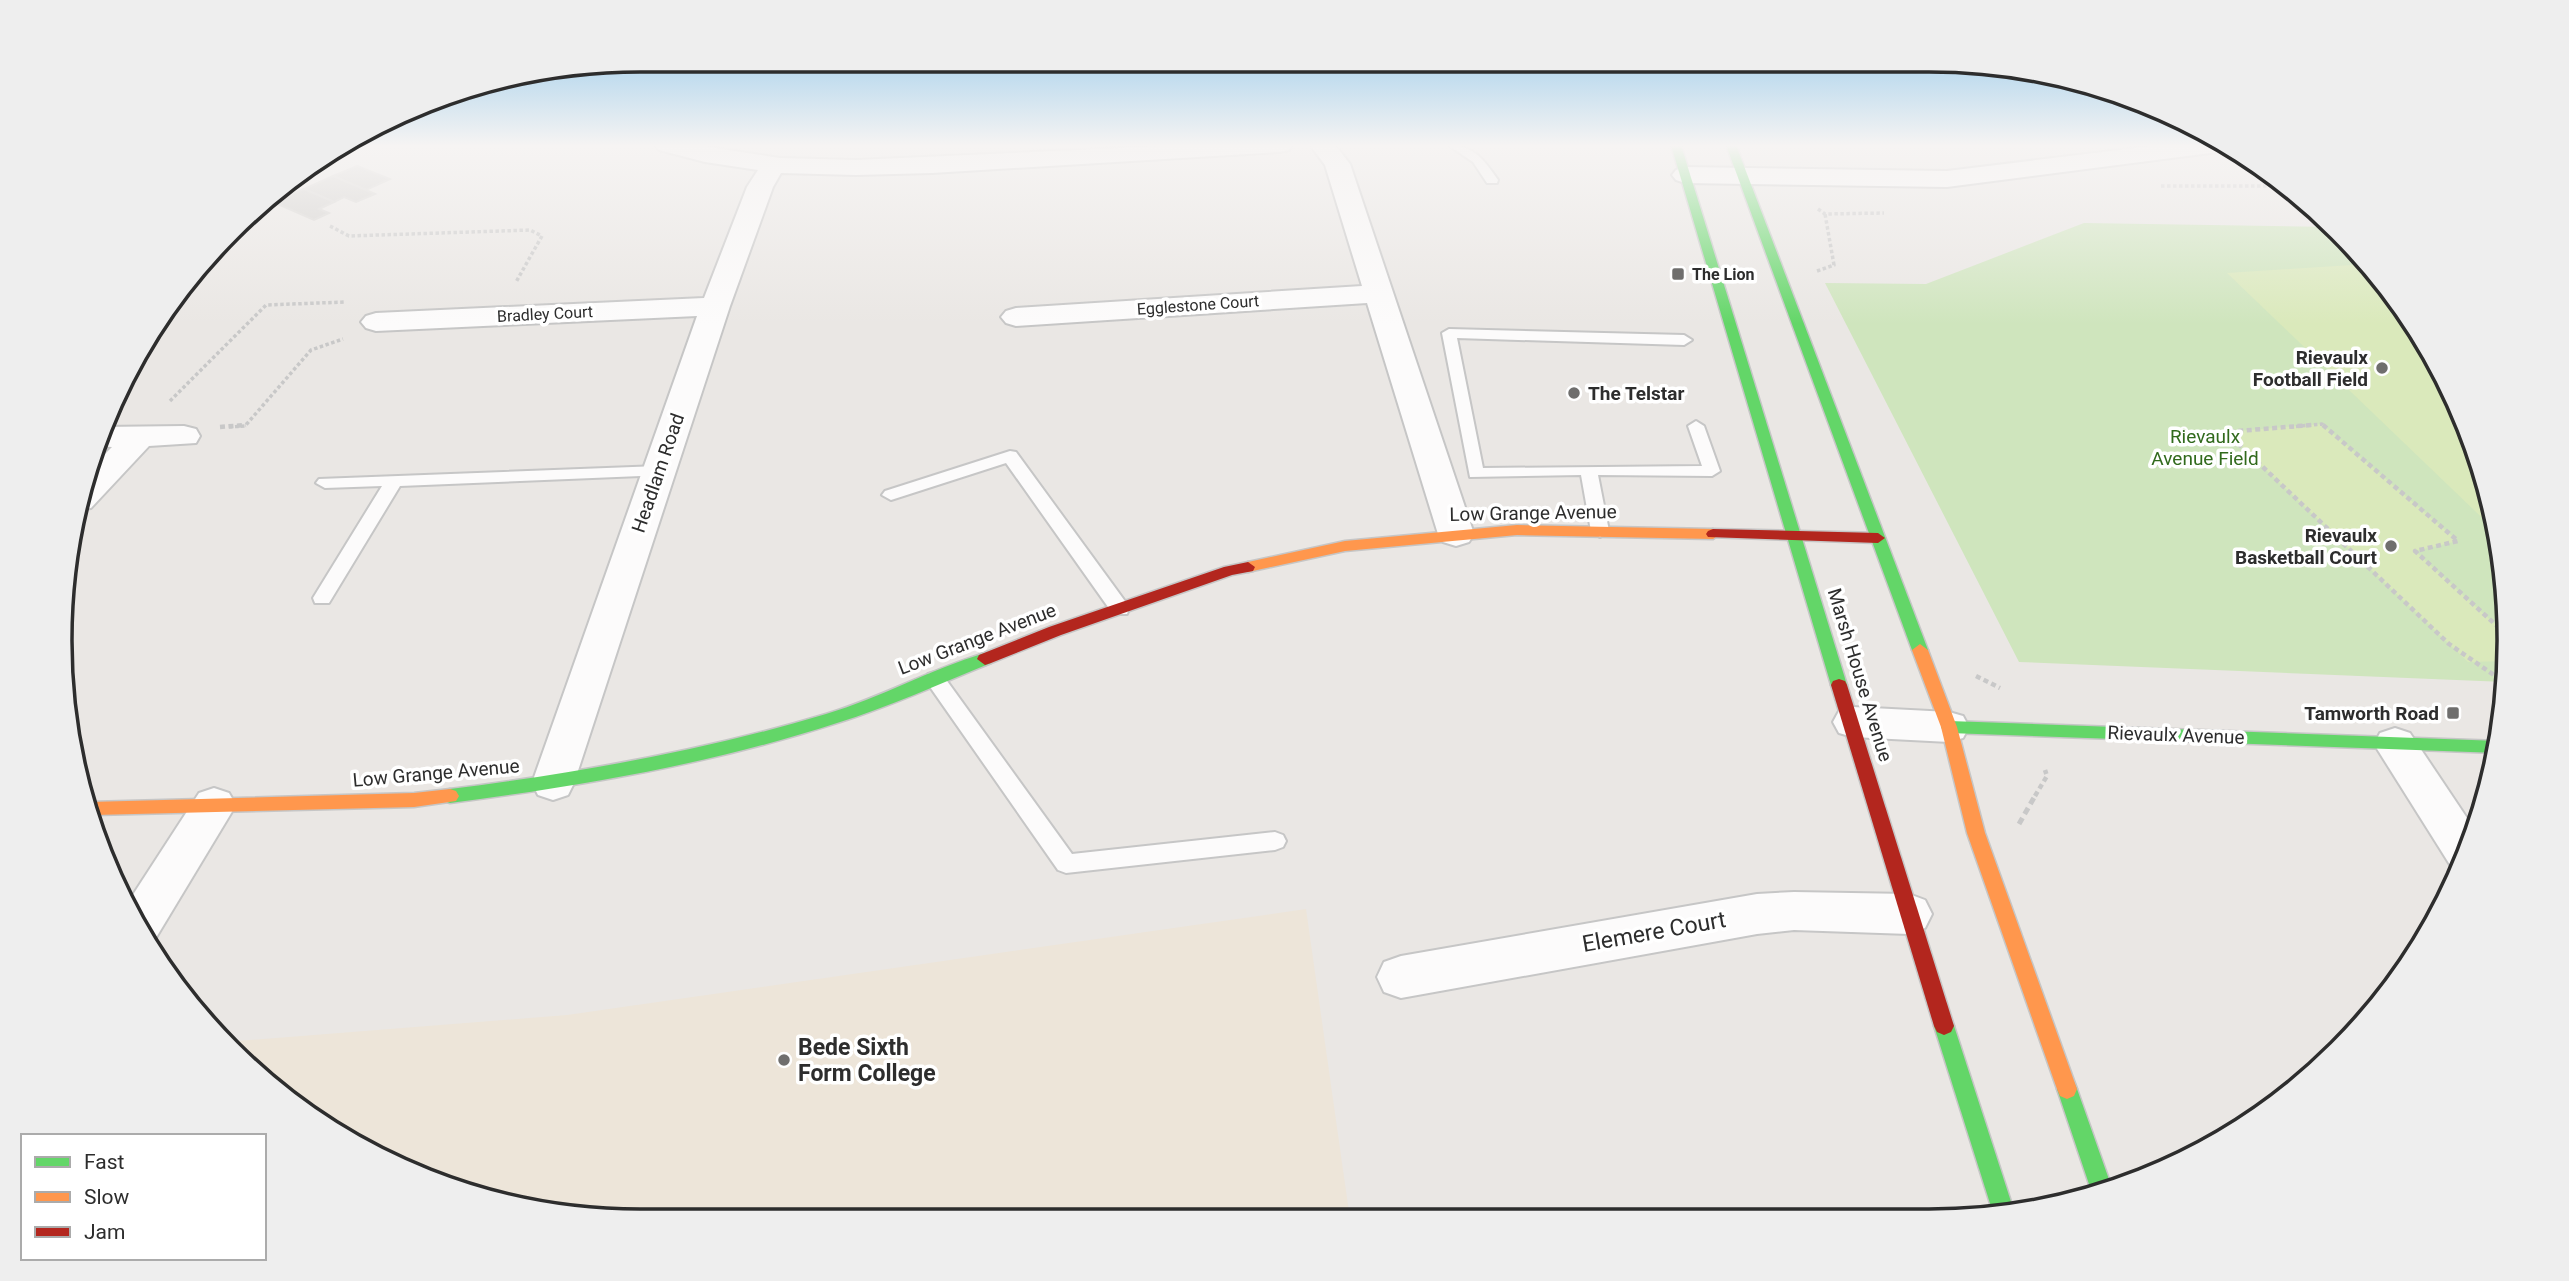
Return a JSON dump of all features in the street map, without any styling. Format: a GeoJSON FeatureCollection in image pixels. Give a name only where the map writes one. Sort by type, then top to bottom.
{"type":"FeatureCollection","features":[{"type":"Feature","properties":{"kind":"street","name":"Headlam Road"},"geometry":{"type":"LineString","coordinates":[[553,783],[715,306],[754,205]]}},
{"type":"Feature","properties":{"kind":"street"},"geometry":{"type":"LineString","coordinates":[[1351,205],[1456,534]]}},
{"type":"Feature","properties":{"kind":"street","name":"Marsh House Avenue"},"geometry":{"type":"LineString","coordinates":[[1694,205],[1909,914],[2001,1204]]}},
{"type":"Feature","properties":{"kind":"street"},"geometry":{"type":"LineString","coordinates":[[1753,205],[1949,727],[1976,833],[2099,1183]]}},
{"type":"Feature","properties":{"kind":"street","name":"Egglestone Court"},"geometry":{"type":"LineString","coordinates":[[1016,317],[1380,293]]}},
{"type":"Feature","properties":{"kind":"street","name":"Bradley Court"},"geometry":{"type":"LineString","coordinates":[[350,337],[373,315],[496,316],[715,306]]}},
{"type":"Feature","properties":{"kind":"street"},"geometry":{"type":"LineString","coordinates":[[110,437],[184,436]]}},
{"type":"Feature","properties":{"kind":"street"},"geometry":{"type":"LineString","coordinates":[[94,484],[137,437]]}},
{"type":"Feature","properties":{"kind":"street","name":"Low Grange Avenue"},"geometry":{"type":"LineString","coordinates":[[97,808],[414,800],[553,783],[663,763],[832,719],[1055,631],[1229,571],[1345,546],[1517,530],[1878,538]]}},
{"type":"Feature","properties":{"kind":"street","name":"Rievaulx Avenue"},"geometry":{"type":"LineString","coordinates":[[1853,722],[2487,747]]}},
{"type":"Feature","properties":{"kind":"street"},"geometry":{"type":"LineString","coordinates":[[2395,744],[2460,842]]}},
{"type":"Feature","properties":{"kind":"street"},"geometry":{"type":"LineString","coordinates":[[144,918],[214,805]]}},
{"type":"Feature","properties":{"kind":"street","name":"Elemere Court"},"geometry":{"type":"LineString","coordinates":[[1401,977],[1757,914],[1794,911],[1909,914]]}},
{"type":"Feature","properties":{"kind":"lane"},"geometry":{"type":"LineString","coordinates":[[1684,340],[1449,333],[1476,472],[1712,471],[1696,426]]}},
{"type":"Feature","properties":{"kind":"lane"},"geometry":{"type":"LineString","coordinates":[[891,495],[1010,456],[1120,608]]}},
{"type":"Feature","properties":{"kind":"lane"},"geometry":{"type":"LineString","coordinates":[[1589,470],[1600,531]]}},
{"type":"Feature","properties":{"kind":"lane"},"geometry":{"type":"LineString","coordinates":[[325,483],[659,471]]}},
{"type":"Feature","properties":{"kind":"lane"},"geometry":{"type":"LineString","coordinates":[[322,598],[394,481]]}},
{"type":"Feature","properties":{"kind":"lane"},"geometry":{"type":"LineString","coordinates":[[935,679],[1066,864],[1275,841]]}},
{"type":"Feature","properties":{"kind":"path"},"geometry":{"type":"LineString","coordinates":[[1780,274],[1820,271],[1834,265],[1825,214]]}},
{"type":"Feature","properties":{"kind":"path"},"geometry":{"type":"LineString","coordinates":[[330,226],[349,236],[530,230],[542,236],[496,316]]}},
{"type":"Feature","properties":{"kind":"path"},"geometry":{"type":"LineString","coordinates":[[137,437],[266,305],[375,302],[373,315]]}},
{"type":"Feature","properties":{"kind":"path"},"geometry":{"type":"LineString","coordinates":[[184,436],[197,427],[245,426],[311,350],[350,337]]}},
{"type":"Feature","properties":{"kind":"path"},"geometry":{"type":"LineString","coordinates":[[2496,676],[2449,643],[2227,432],[2322,424],[2458,541],[2415,551],[2497,626]]}},
{"type":"Feature","properties":{"kind":"shaded area","name":"Bede Sixth Form College"},"geometry":{"type":"Polygon","coordinates":[[[1306,909],[1349,1209],[640,1209],[566,1204],[493,1190],[423,1166],[389,1151],[356,1133],[294,1092],[236,1041],[567,1015],[1306,909]]]}},
{"type":"Feature","properties":{"kind":"green space","name":"Rievaulx Avenue Field"},"geometry":{"type":"Polygon","coordinates":[[[2084,223],[2319,227],[2380,294],[2421,356],[2454,423],[2478,493],[2492,566],[2496,603],[2496,682],[2019,662],[1825,283],[1926,284],[2084,223]]]}},
{"type":"Feature","properties":{"kind":"green space","name":"Rievaulx Football Field"},"geometry":{"type":"Polygon","coordinates":[[[2356,265],[2401,325],[2439,389],[2467,458],[2484,519],[2227,273],[2356,265]]]}},
{"type":"Feature","properties":{"kind":"green space","name":"Rievaulx Basketball Court"},"geometry":{"type":"Polygon","coordinates":[[[2322,424],[2458,541],[2415,551],[2497,626],[2496,661],[2468,662],[2226,432],[2322,424]]]}},
{"type":"Feature","properties":{"kind":"building"},"geometry":{"type":"Polygon","coordinates":[[[279,205],[328,205],[319,209],[329,213],[314,220],[279,205]]]}},
{"type":"Feature","properties":{"kind":"traffic: fast"},"geometry":{"type":"LineString","coordinates":[[1694,205],[1839,685]]}},
{"type":"Feature","properties":{"kind":"traffic: fast"},"geometry":{"type":"LineString","coordinates":[[1753,205],[1920,650]]}},
{"type":"Feature","properties":{"kind":"traffic: fast"},"geometry":{"type":"LineString","coordinates":[[450,796],[595,775],[784,733],[850,713],[985,659]]}},
{"type":"Feature","properties":{"kind":"traffic: fast"},"geometry":{"type":"LineString","coordinates":[[1949,727],[2487,747]]}},
{"type":"Feature","properties":{"kind":"traffic: fast"},"geometry":{"type":"LineString","coordinates":[[1944,1026],[2001,1204]]}},
{"type":"Feature","properties":{"kind":"traffic: fast"},"geometry":{"type":"LineString","coordinates":[[2067,1089],[2099,1183]]}},
{"type":"Feature","properties":{"kind":"traffic: slow"},"geometry":{"type":"LineString","coordinates":[[1248,567],[1345,546],[1517,530],[1713,534]]}},
{"type":"Feature","properties":{"kind":"traffic: slow"},"geometry":{"type":"LineString","coordinates":[[1920,650],[1949,727],[1976,833],[2067,1089]]}},
{"type":"Feature","properties":{"kind":"traffic: slow"},"geometry":{"type":"LineString","coordinates":[[97,808],[414,800],[450,796]]}},
{"type":"Feature","properties":{"kind":"traffic: jam"},"geometry":{"type":"LineString","coordinates":[[1713,534],[1878,538]]}},
{"type":"Feature","properties":{"kind":"traffic: jam"},"geometry":{"type":"LineString","coordinates":[[985,659],[1055,631],[1229,571],[1248,567]]}},
{"type":"Feature","properties":{"kind":"traffic: jam"},"geometry":{"type":"LineString","coordinates":[[1839,685],[1944,1026]]}},
{"type":"Feature","properties":{"kind":"place","name":"The Lion"},"geometry":{"type":"Point","coordinates":[1678,274]}},
{"type":"Feature","properties":{"kind":"place","name":"Rievaulx Football Field"},"geometry":{"type":"Point","coordinates":[2382,368]}},
{"type":"Feature","properties":{"kind":"place","name":"The Telstar"},"geometry":{"type":"Point","coordinates":[1574,393]}},
{"type":"Feature","properties":{"kind":"place","name":"Rievaulx Basketball Court"},"geometry":{"type":"Point","coordinates":[2391,546]}},
{"type":"Feature","properties":{"kind":"place","name":"Tamworth Road"},"geometry":{"type":"Point","coordinates":[2453,713]}},
{"type":"Feature","properties":{"kind":"place","name":"Bede Sixth Form College"},"geometry":{"type":"Point","coordinates":[784,1060]}}]}
